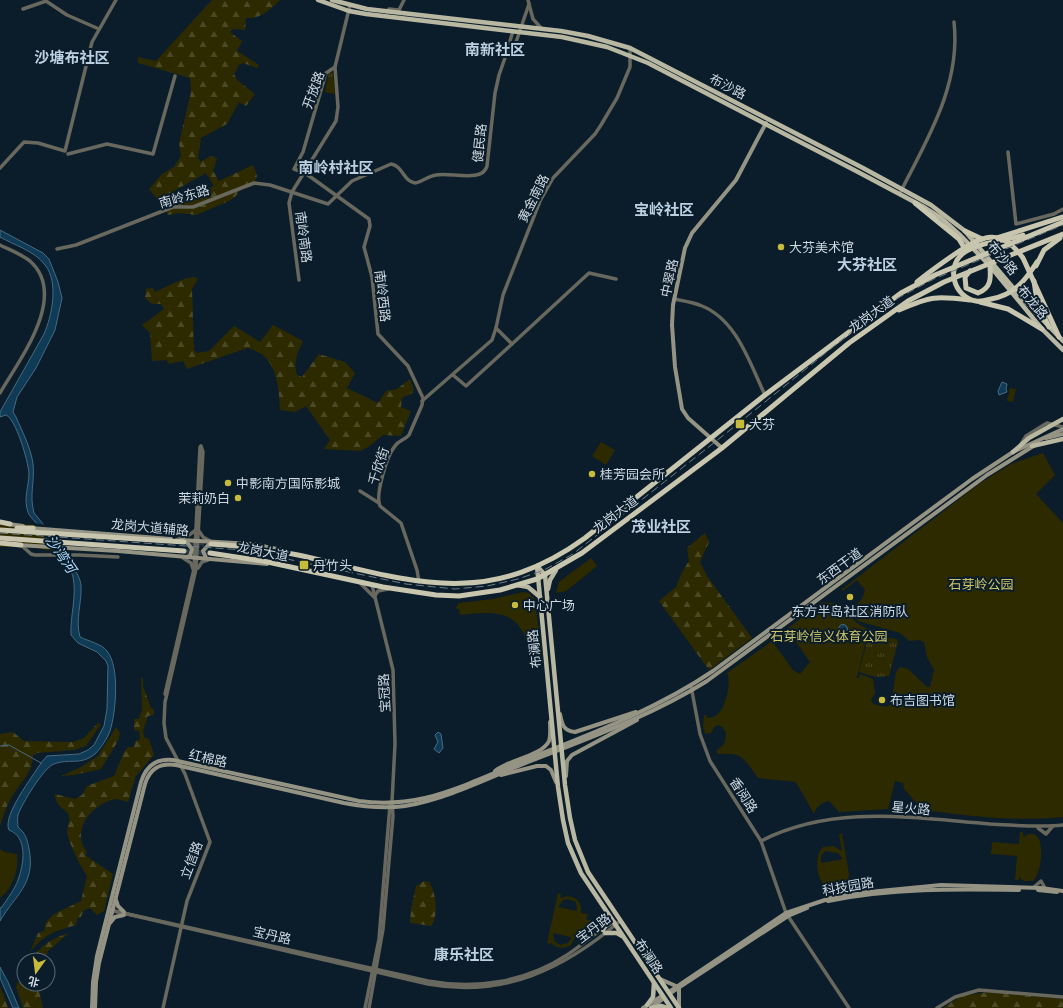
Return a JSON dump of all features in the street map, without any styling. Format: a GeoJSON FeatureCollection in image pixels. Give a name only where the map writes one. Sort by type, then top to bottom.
{"type":"FeatureCollection","features":[{"type":"Feature","properties":{"kind":"highway"},"geometry":{"type":"LineString","coordinates":[[915,202],[959,239],[965,248],[963,256],[960,260],[925,280]]}},
{"type":"Feature","properties":{"kind":"highway"},"geometry":{"type":"LineString","coordinates":[[965,231],[983,240],[992,239],[1063,219]]}},
{"type":"Feature","properties":{"kind":"highway"},"geometry":{"type":"LineString","coordinates":[[1042,329],[1008,309],[964,296],[956,286],[954,274],[959,258],[968,250],[1027,234],[1063,219]]}},
{"type":"Feature","properties":{"kind":"highway","name":"龙岗大道"},"geometry":{"type":"LineString","coordinates":[[212,543],[253,547],[296,555],[419,582],[457,584],[478,582],[515,574],[537,566],[568,550],[585,538],[765,395],[903,292],[925,280],[992,252],[1063,219]]}},
{"type":"Feature","properties":{"kind":"highway"},"geometry":{"type":"LineString","coordinates":[[891,314],[925,299],[931,298],[944,297],[977,301],[999,298],[1006,295],[1023,284],[1044,250],[1063,236]]}},
{"type":"Feature","properties":{"kind":"highway","name":"龙岗大道"},"geometry":{"type":"LineString","coordinates":[[210,553],[242,557],[393,589],[436,595],[459,596],[500,590],[537,579],[556,570],[582,553],[722,448],[849,343],[924,290],[972,270],[1063,236]]}},
{"type":"Feature","properties":{"kind":"highway"},"geometry":{"type":"LineString","coordinates":[[903,292],[932,270],[979,239],[985,237],[1002,239],[1015,247],[1023,258],[1061,339]]}},
{"type":"Feature","properties":{"kind":"highway"},"geometry":{"type":"LineString","coordinates":[[1037,262],[1033,288],[1037,302],[1050,327]]}},
{"type":"Feature","properties":{"kind":"highway"},"geometry":{"type":"LineString","coordinates":[[972,270],[965,277],[965,282],[969,290],[978,293],[984,290],[990,283],[990,266]]}},
{"type":"Feature","properties":{"kind":"highway"},"geometry":{"type":"LineString","coordinates":[[0,523],[10,524]]}},
{"type":"Feature","properties":{"kind":"highway"},"geometry":{"type":"LineString","coordinates":[[27,530],[33,528]]}},
{"type":"Feature","properties":{"kind":"highway"},"geometry":{"type":"LineString","coordinates":[[0,529],[185,541]]}},
{"type":"Feature","properties":{"kind":"highway"},"geometry":{"type":"LineString","coordinates":[[0,538],[35,543],[86,544],[117,548],[184,551]]}},
{"type":"Feature","properties":{"kind":"highway"},"geometry":{"type":"LineString","coordinates":[[0,544],[22,545]]}},
{"type":"Feature","properties":{"kind":"highway"},"geometry":{"type":"LineString","coordinates":[[63,546],[86,544]]}},
{"type":"Feature","properties":{"kind":"main road","name":"布沙路"},"geometry":{"type":"LineString","coordinates":[[318,0],[349,8],[587,42],[630,55],[767,121],[932,205],[965,231],[1021,297],[1050,327]]}},
{"type":"Feature","properties":{"kind":"main road","name":"布沙路"},"geometry":{"type":"LineString","coordinates":[[332,0],[349,8],[588,36],[630,48],[915,202],[941,218],[990,266]]}},
{"type":"Feature","properties":{"kind":"main road","name":"中翠路"},"geometry":{"type":"LineString","coordinates":[[722,448],[688,418],[679,401],[672,325],[674,300],[685,248],[692,233],[736,180],[767,121]]}},
{"type":"Feature","properties":{"kind":"main road","name":"布龙路"},"geometry":{"type":"LineString","coordinates":[[990,266],[1042,329],[1063,350]]}},
{"type":"Feature","properties":{"kind":"main road","name":"布龙路"},"geometry":{"type":"LineString","coordinates":[[1050,327],[1061,339]]}},
{"type":"Feature","properties":{"kind":"main road"},"geometry":{"type":"LineString","coordinates":[[1013,452],[1021,444],[1037,433],[1063,419]]}},
{"type":"Feature","properties":{"kind":"main road","name":"东西干道"},"geometry":{"type":"LineString","coordinates":[[1042,441],[1063,428]]}},
{"type":"Feature","properties":{"kind":"main road","name":"东西干道"},"geometry":{"type":"LineString","coordinates":[[692,688],[972,479],[1013,452],[1063,434]]}},
{"type":"Feature","properties":{"kind":"main road"},"geometry":{"type":"LineString","coordinates":[[1032,446],[1042,441],[1063,439]]}},
{"type":"Feature","properties":{"kind":"main road","name":"东西干道"},"geometry":{"type":"LineString","coordinates":[[507,769],[626,721],[665,703],[692,688],[825,595],[987,475],[1032,446]]}},
{"type":"Feature","properties":{"kind":"main road","name":"龙岗大道辅路"},"geometry":{"type":"LineString","coordinates":[[10,524],[33,528],[113,536],[212,543]]}},
{"type":"Feature","properties":{"kind":"main road"},"geometry":{"type":"LineString","coordinates":[[185,541],[192,549],[190,556],[186,557]]}},
{"type":"Feature","properties":{"kind":"main road","name":"龙岗大道辅路"},"geometry":{"type":"LineString","coordinates":[[22,545],[35,543],[63,546],[117,548],[180,557],[206,558],[286,567]]}},
{"type":"Feature","properties":{"kind":"main road"},"geometry":{"type":"LineString","coordinates":[[206,558],[202,551],[212,543]]}},
{"type":"Feature","properties":{"kind":"main road"},"geometry":{"type":"LineString","coordinates":[[537,566],[545,575]]}},
{"type":"Feature","properties":{"kind":"main road","name":"布澜路"},"geometry":{"type":"LineString","coordinates":[[537,566],[537,579],[558,787],[563,820],[571,850],[581,873],[671,1008]]}},
{"type":"Feature","properties":{"kind":"main road"},"geometry":{"type":"LineString","coordinates":[[547,594],[550,580],[556,570]]}},
{"type":"Feature","properties":{"kind":"main road","name":"布澜路"},"geometry":{"type":"LineString","coordinates":[[545,575],[565,785],[570,818],[582,859],[604,897],[669,992],[678,1008]]}},
{"type":"Feature","properties":{"kind":"main road"},"geometry":{"type":"LineString","coordinates":[[517,586],[528,587],[540,597]]}},
{"type":"Feature","properties":{"kind":"main road"},"geometry":{"type":"LineString","coordinates":[[544,638],[552,637]]}},
{"type":"Feature","properties":{"kind":"main road"},"geometry":{"type":"LineString","coordinates":[[558,704],[563,726],[569,731],[575,732],[665,703]]}},
{"type":"Feature","properties":{"kind":"main road"},"geometry":{"type":"LineString","coordinates":[[565,785],[566,765],[568,758],[665,703]]}},
{"type":"Feature","properties":{"kind":"main road"},"geometry":{"type":"LineString","coordinates":[[492,775],[505,764],[539,750],[546,745],[550,735],[550,704]]}},
{"type":"Feature","properties":{"kind":"main road","name":"红棉路"},"geometry":{"type":"LineString","coordinates":[[92,1008],[94,973],[145,772],[156,761],[168,759],[179,761],[351,800],[380,803],[391,806]]}},
{"type":"Feature","properties":{"kind":"main road","name":"红棉路"},"geometry":{"type":"LineString","coordinates":[[95,1008],[97,973],[109,925],[111,910],[116,898],[149,774],[156,767],[162,764],[182,766],[351,805],[372,808],[434,799],[507,769]]}},
{"type":"Feature","properties":{"kind":"main road"},"geometry":{"type":"LineString","coordinates":[[492,775],[537,766],[546,766],[553,772],[558,787]]}},
{"type":"Feature","properties":{"kind":"main road","name":"科技园路"},"geometry":{"type":"LineString","coordinates":[[669,992],[787,914],[834,897],[859,892],[941,885],[1045,888],[1063,892]]}},
{"type":"Feature","properties":{"kind":"main road","name":"科技园路"},"geometry":{"type":"LineString","coordinates":[[787,914],[824,902],[902,892],[952,889],[1040,890],[1063,892]]}},
{"type":"Feature","properties":{"kind":"main road"},"geometry":{"type":"LineString","coordinates":[[109,925],[115,917],[124,913],[118,906],[116,898]]}},
{"type":"Feature","properties":{"kind":"main road"},"geometry":{"type":"LineString","coordinates":[[606,911],[607,919],[604,931],[617,933],[623,937]]}},
{"type":"Feature","properties":{"kind":"main road"},"geometry":{"type":"LineString","coordinates":[[658,978],[678,987],[678,1008]]}},
{"type":"Feature","properties":{"kind":"main road"},"geometry":{"type":"LineString","coordinates":[[649,1006],[653,997],[654,983]]}},
{"type":"Feature","properties":{"kind":"main road"},"geometry":{"type":"LineString","coordinates":[[643,1008],[663,997]]}},
{"type":"Feature","properties":{"kind":"main road"},"geometry":{"type":"LineString","coordinates":[[649,1006],[661,1006],[667,1008]]}},
{"type":"Feature","properties":{"kind":"street"},"geometry":{"type":"LineString","coordinates":[[67,153],[91,47],[98,29],[116,0]]}},
{"type":"Feature","properties":{"kind":"street"},"geometry":{"type":"LineString","coordinates":[[387,12],[389,9],[399,10],[404,0]]}},
{"type":"Feature","properties":{"kind":"street"},"geometry":{"type":"LineString","coordinates":[[23,9],[46,1],[68,15],[98,29]]}},
{"type":"Feature","properties":{"kind":"street"},"geometry":{"type":"LineString","coordinates":[[506,55],[514,48],[529,2]]}},
{"type":"Feature","properties":{"kind":"street"},"geometry":{"type":"LineString","coordinates":[[529,2],[533,19],[537,26],[543,30]]}},
{"type":"Feature","properties":{"kind":"street","name":"开放路"},"geometry":{"type":"LineString","coordinates":[[305,173],[294,169],[303,152],[326,73],[335,67],[349,8]]}},
{"type":"Feature","properties":{"kind":"street"},"geometry":{"type":"LineString","coordinates":[[528,28],[532,25],[533,19]]}},
{"type":"Feature","properties":{"kind":"street"},"geometry":{"type":"LineString","coordinates":[[899,194],[936,122],[948,89],[955,39],[954,22]]}},
{"type":"Feature","properties":{"kind":"street"},"geometry":{"type":"LineString","coordinates":[[506,55],[513,31]]}},
{"type":"Feature","properties":{"kind":"street","name":"黄金南路"},"geometry":{"type":"LineString","coordinates":[[453,375],[492,340],[496,328],[502,295],[512,267],[547,186],[595,134],[601,125],[617,98],[630,67],[630,48]]}},
{"type":"Feature","properties":{"kind":"street","name":"健民路"},"geometry":{"type":"LineString","coordinates":[[338,196],[352,182],[391,164],[398,166],[407,180],[415,183],[433,175],[442,174],[476,176],[485,173],[495,93],[506,55]]}},
{"type":"Feature","properties":{"kind":"street","name":"南岭南路"},"geometry":{"type":"LineString","coordinates":[[299,280],[289,211],[292,192],[336,121],[338,107],[335,67]]}},
{"type":"Feature","properties":{"kind":"street"},"geometry":{"type":"LineString","coordinates":[[0,168],[24,142],[38,143],[67,153],[107,144],[153,154],[175,76]]}},
{"type":"Feature","properties":{"kind":"street"},"geometry":{"type":"LineString","coordinates":[[1008,152],[1016,224],[1054,214],[1063,209]]}},
{"type":"Feature","properties":{"kind":"street"},"geometry":{"type":"LineString","coordinates":[[305,173],[338,196]]}},
{"type":"Feature","properties":{"kind":"street","name":"南岭东路"},"geometry":{"type":"LineString","coordinates":[[57,249],[76,245],[173,207],[199,205],[245,186],[262,183],[326,204],[331,203],[338,196]]}},
{"type":"Feature","properties":{"kind":"street","name":"南岭西路"},"geometry":{"type":"LineString","coordinates":[[338,196],[369,219],[370,226],[364,247],[372,277],[378,334],[408,366],[420,391],[422,401]]}},
{"type":"Feature","properties":{"kind":"street"},"geometry":{"type":"LineString","coordinates":[[0,245],[22,256],[35,267],[43,283],[44,300],[39,323],[0,393]]}},
{"type":"Feature","properties":{"kind":"street"},"geometry":{"type":"LineString","coordinates":[[422,401],[453,375],[466,386],[589,273],[616,279]]}},
{"type":"Feature","properties":{"kind":"street"},"geometry":{"type":"LineString","coordinates":[[674,300],[703,306],[716,314],[730,328],[739,341],[765,395]]}},
{"type":"Feature","properties":{"kind":"street"},"geometry":{"type":"LineString","coordinates":[[496,328],[512,344]]}},
{"type":"Feature","properties":{"kind":"street","name":"千欣街"},"geometry":{"type":"LineString","coordinates":[[419,582],[417,571],[401,523],[379,503],[379,492],[391,452],[396,444],[406,439],[410,435],[422,401]]}},
{"type":"Feature","properties":{"kind":"street"},"geometry":{"type":"LineString","coordinates":[[1021,444],[1030,433],[1050,422],[1063,428]]}},
{"type":"Feature","properties":{"kind":"street"},"geometry":{"type":"LineString","coordinates":[[1030,433],[1037,433]]}},
{"type":"Feature","properties":{"kind":"street"},"geometry":{"type":"LineString","coordinates":[[201,446],[203,452],[200,490],[201,446]]}},
{"type":"Feature","properties":{"kind":"street","name":"立信路"},"geometry":{"type":"LineString","coordinates":[[163,1008],[190,891],[210,842],[182,766],[168,743],[164,731],[165,702],[195,571],[200,490]]}},
{"type":"Feature","properties":{"kind":"street"},"geometry":{"type":"LineString","coordinates":[[360,491],[379,503]]}},
{"type":"Feature","properties":{"kind":"street"},"geometry":{"type":"LineString","coordinates":[[176,540],[192,534],[198,529],[206,539],[212,543]]}},
{"type":"Feature","properties":{"kind":"street"},"geometry":{"type":"LineString","coordinates":[[28,552],[30,547],[35,543]]}},
{"type":"Feature","properties":{"kind":"street"},"geometry":{"type":"LineString","coordinates":[[22,545],[28,552],[35,555],[79,554],[118,557]]}},
{"type":"Feature","properties":{"kind":"street"},"geometry":{"type":"LineString","coordinates":[[180,557],[188,560],[195,571],[202,562],[213,559]]}},
{"type":"Feature","properties":{"kind":"street"},"geometry":{"type":"LineString","coordinates":[[353,581],[366,587],[374,597],[380,590],[393,589]]}},
{"type":"Feature","properties":{"kind":"street","name":"宝冠路"},"geometry":{"type":"LineString","coordinates":[[369,1008],[382,917],[395,750],[394,670],[372,585]]}},
{"type":"Feature","properties":{"kind":"street","name":"香阅路"},"geometry":{"type":"LineString","coordinates":[[692,688],[699,729],[705,751],[712,765],[761,841],[787,914],[850,1008]]}},
{"type":"Feature","properties":{"kind":"street","name":"星火路"},"geometry":{"type":"LineString","coordinates":[[761,841],[814,822],[867,816],[1035,827],[1063,825]]}},
{"type":"Feature","properties":{"kind":"street"},"geometry":{"type":"LineString","coordinates":[[1035,827],[1046,834],[1054,826]]}},
{"type":"Feature","properties":{"kind":"street"},"geometry":{"type":"LineString","coordinates":[[1034,888],[1041,881],[1045,888]]}},
{"type":"Feature","properties":{"kind":"street"},"geometry":{"type":"LineString","coordinates":[[599,901],[604,897]]}},
{"type":"Feature","properties":{"kind":"street","name":"宝丹路"},"geometry":{"type":"LineString","coordinates":[[111,910],[375,970],[448,984],[479,985],[522,976],[549,966],[620,921]]}},
{"type":"Feature","properties":{"kind":"street","name":"宝冠路"},"geometry":{"type":"LineString","coordinates":[[365,1008],[375,970]]}},
{"type":"Feature","properties":{"kind":"street"},"geometry":{"type":"LineString","coordinates":[[937,1008],[955,997],[979,990],[1063,997]]}},
{"type":"Feature","properties":{"kind":"street","name":"科技园路"},"geometry":{"type":"LineString","coordinates":[[663,997],[669,992]]}},
{"type":"Feature","properties":{"kind":"green space"},"geometry":{"type":"Polygon","coordinates":[[[212,0],[280,0],[261,15],[246,18],[245,30],[233,29],[230,32],[242,41],[237,51],[259,65],[257,68],[243,63],[239,65],[234,74],[237,80],[255,94],[246,106],[239,102],[227,124],[201,138],[198,158],[201,162],[210,156],[217,158],[213,171],[219,181],[253,165],[257,176],[253,186],[240,190],[236,196],[229,201],[196,215],[179,213],[168,215],[163,206],[214,186],[206,173],[158,200],[149,189],[162,174],[174,167],[181,156],[179,143],[191,92],[190,78],[138,63],[138,57],[156,61],[212,0]]]}},
{"type":"Feature","properties":{"kind":"green space"},"geometry":{"type":"Polygon","coordinates":[[[329,72],[333,73],[335,94],[325,92],[329,72]]]}},
{"type":"Feature","properties":{"kind":"green space"},"geometry":{"type":"Polygon","coordinates":[[[195,277],[198,279],[192,289],[194,350],[197,353],[209,351],[234,326],[260,342],[273,325],[303,341],[297,354],[295,366],[297,375],[302,377],[319,354],[345,362],[355,373],[347,388],[378,403],[386,391],[397,389],[410,379],[414,390],[411,394],[402,398],[401,407],[411,411],[401,436],[383,435],[368,447],[360,451],[324,449],[330,440],[306,406],[295,412],[280,410],[279,391],[274,372],[265,357],[257,351],[247,348],[187,369],[183,361],[168,364],[167,360],[152,361],[150,333],[142,325],[164,309],[161,304],[152,304],[145,298],[146,289],[153,288],[155,292],[180,281],[195,277]]]}},
{"type":"Feature","properties":{"kind":"green space"},"geometry":{"type":"Polygon","coordinates":[[[1010,388],[1016,389],[1013,402],[1007,401],[1010,388]]]}},
{"type":"Feature","properties":{"kind":"green space"},"geometry":{"type":"Polygon","coordinates":[[[601,442],[615,450],[606,465],[592,456],[601,442]]]}},
{"type":"Feature","properties":{"kind":"green space","name":"石芽岭公园"},"geometry":{"type":"Polygon","coordinates":[[[1043,453],[1055,475],[1036,494],[1063,523],[1063,817],[1010,819],[923,810],[904,789],[903,783],[895,781],[888,809],[839,812],[829,801],[820,805],[814,814],[796,782],[758,778],[746,761],[738,755],[717,754],[717,750],[724,744],[726,738],[725,730],[718,725],[714,727],[711,733],[705,734],[703,726],[704,715],[706,715],[707,718],[713,717],[723,708],[729,683],[727,673],[772,641],[793,670],[800,674],[810,662],[787,629],[822,602],[842,604],[856,622],[869,629],[857,677],[852,676],[859,678],[860,674],[873,679],[875,693],[871,700],[873,704],[886,707],[891,704],[896,672],[900,667],[908,669],[927,687],[930,687],[934,670],[927,657],[924,642],[919,640],[909,641],[900,633],[858,621],[854,613],[858,609],[856,605],[862,599],[865,590],[857,580],[843,591],[841,590],[979,484],[1011,464],[1043,453]]]}},
{"type":"Feature","properties":{"kind":"green space"},"geometry":{"type":"Polygon","coordinates":[[[0,521],[41,526],[44,537],[53,551],[31,547],[0,547],[0,521]]]}},
{"type":"Feature","properties":{"kind":"green space"},"geometry":{"type":"Polygon","coordinates":[[[186,528],[185,533],[165,534],[164,530],[186,528]]]}},
{"type":"Feature","properties":{"kind":"green space"},"geometry":{"type":"Polygon","coordinates":[[[705,533],[709,542],[700,562],[707,576],[752,638],[709,670],[659,601],[676,587],[682,572],[689,561],[687,548],[705,533]]]}},
{"type":"Feature","properties":{"kind":"green space"},"geometry":{"type":"Polygon","coordinates":[[[591,558],[597,566],[566,591],[556,593],[559,582],[591,558]]]}},
{"type":"Feature","properties":{"kind":"green space"},"geometry":{"type":"Polygon","coordinates":[[[523,592],[529,593],[534,598],[543,655],[529,657],[522,630],[516,622],[508,617],[487,613],[460,615],[459,609],[455,608],[459,603],[493,599],[523,592]]]}},
{"type":"Feature","properties":{"kind":"green space"},"geometry":{"type":"Polygon","coordinates":[[[869,634],[896,639],[898,642],[889,676],[876,677],[859,672],[869,634]]]}},
{"type":"Feature","properties":{"kind":"green space"},"geometry":{"type":"Polygon","coordinates":[[[141,678],[143,678],[143,686],[151,708],[154,710],[154,715],[148,716],[143,731],[144,737],[149,739],[154,755],[136,776],[128,802],[116,799],[99,806],[86,819],[82,827],[82,844],[87,852],[85,855],[113,874],[104,911],[97,915],[90,908],[83,911],[81,917],[78,918],[76,925],[50,934],[30,952],[38,933],[44,931],[46,922],[54,914],[81,901],[87,876],[81,867],[68,838],[68,814],[57,803],[55,794],[75,799],[82,795],[87,786],[114,776],[124,752],[128,747],[134,747],[135,741],[140,740],[139,731],[134,730],[134,719],[139,719],[142,709],[141,678]]]}},
{"type":"Feature","properties":{"kind":"green space"},"geometry":{"type":"Polygon","coordinates":[[[98,723],[101,724],[86,746],[74,750],[37,753],[33,756],[30,769],[12,796],[0,826],[0,734],[13,732],[24,741],[73,742],[84,738],[98,723]]]}},
{"type":"Feature","properties":{"kind":"green space"},"geometry":{"type":"Polygon","coordinates":[[[116,727],[120,733],[118,741],[101,769],[74,775],[61,776],[81,767],[98,756],[116,727]]]}},
{"type":"Feature","properties":{"kind":"green space"},"geometry":{"type":"Polygon","coordinates":[[[1020,832],[1023,832],[1023,837],[1031,834],[1037,836],[1040,841],[1041,859],[1033,881],[1024,881],[1019,877],[1019,880],[1015,880],[1017,856],[991,854],[992,842],[1019,844],[1020,832]]]}},
{"type":"Feature","properties":{"kind":"green space"},"geometry":{"type":"Polygon","coordinates":[[[842,833],[849,874],[845,887],[837,891],[830,890],[824,886],[820,879],[817,862],[819,853],[823,847],[833,846],[842,851],[839,834],[842,833]],[[825,851],[821,856],[821,863],[843,859],[838,853],[825,851]]]}},
{"type":"Feature","properties":{"kind":"green space"},"geometry":{"type":"Polygon","coordinates":[[[0,849],[5,852],[17,854],[17,866],[12,884],[0,898],[0,849]]]}},
{"type":"Feature","properties":{"kind":"green space"},"geometry":{"type":"Polygon","coordinates":[[[424,881],[429,882],[436,904],[435,916],[431,926],[410,923],[411,909],[416,886],[424,881]]]}},
{"type":"Feature","properties":{"kind":"green space"},"geometry":{"type":"Polygon","coordinates":[[[558,893],[561,894],[560,898],[569,896],[576,899],[580,904],[581,913],[588,914],[586,919],[592,921],[590,932],[584,930],[582,936],[576,935],[571,945],[565,947],[560,948],[550,942],[550,944],[547,943],[558,893]],[[568,899],[563,900],[558,907],[577,911],[576,902],[568,899]],[[553,933],[554,941],[560,945],[568,943],[571,938],[571,937],[553,933]]]}},
{"type":"Feature","properties":{"kind":"green space"},"geometry":{"type":"Polygon","coordinates":[[[69,933],[48,952],[37,952],[47,943],[57,937],[69,933]]]}},
{"type":"Feature","properties":{"kind":"green space"},"geometry":{"type":"Polygon","coordinates":[[[0,986],[8,1008],[0,1008],[0,986]]]}},
{"type":"Feature","properties":{"kind":"green space"},"geometry":{"type":"Polygon","coordinates":[[[18,992],[39,992],[43,1008],[23,1008],[18,992]]]}},
{"type":"Feature","properties":{"kind":"green space"},"geometry":{"type":"Polygon","coordinates":[[[988,992],[1063,999],[1063,1008],[943,1008],[961,996],[988,992]]]}},
{"type":"Feature","properties":{"kind":"water","name":"沙湾河"},"geometry":{"type":"Polygon","coordinates":[[[0,230],[43,253],[49,259],[58,282],[62,298],[55,330],[36,368],[17,397],[13,412],[26,440],[32,458],[32,500],[34,513],[75,569],[81,585],[78,618],[80,637],[107,651],[114,668],[116,690],[114,713],[110,731],[106,740],[95,754],[84,760],[59,762],[54,764],[45,772],[33,787],[20,810],[18,827],[28,842],[30,871],[23,888],[0,921],[0,908],[17,883],[23,859],[22,845],[15,834],[9,830],[8,824],[10,815],[19,796],[47,756],[79,754],[88,750],[94,745],[104,726],[107,709],[108,666],[106,661],[97,652],[78,643],[71,635],[74,599],[73,577],[57,550],[29,514],[26,497],[29,473],[24,450],[14,424],[10,418],[6,415],[0,417],[0,412],[47,327],[52,309],[53,290],[49,272],[41,260],[30,252],[0,237],[0,230]]]}},
{"type":"Feature","properties":{"kind":"water"},"geometry":{"type":"Polygon","coordinates":[[[1002,382],[1007,384],[1007,392],[999,395],[998,391],[1002,382]]]}},
{"type":"Feature","properties":{"kind":"water"},"geometry":{"type":"Polygon","coordinates":[[[843,624],[848,629],[843,634],[838,629],[843,624]]]}},
{"type":"Feature","properties":{"kind":"water"},"geometry":{"type":"Polygon","coordinates":[[[438,732],[441,734],[443,748],[439,753],[434,749],[438,742],[435,735],[438,732]]]}},
{"type":"Feature","properties":{"kind":"water"},"geometry":{"type":"Polygon","coordinates":[[[0,967],[19,1008],[13,1008],[0,978],[0,967]]]}},
{"type":"Feature","properties":{"kind":"pier"},"geometry":{"type":"Polygon","coordinates":[[[34,523],[46,525],[64,551],[53,550],[34,523]]]}},
{"type":"Feature","properties":{"kind":"waterway"},"geometry":{"type":"LineString","coordinates":[[0,746],[9,745],[41,763]]}},
{"type":"Feature","properties":{"kind":"tunnel"},"geometry":{"type":"LineString","coordinates":[[184,542],[211,544]]}},
{"type":"Feature","properties":{"kind":"tunnel"},"geometry":{"type":"LineString","coordinates":[[184,551],[210,553]]}},
{"type":"Feature","properties":{"kind":"railway"},"geometry":{"type":"LineString","coordinates":[[0,533],[244,550],[406,584],[455,589],[487,586],[518,579],[544,570],[573,554],[849,334],[896,299],[934,279],[1063,225]]}},
{"type":"Feature","properties":{"kind":"place","name":"大芬美术馆"},"geometry":{"type":"Point","coordinates":[781,247]}},
{"type":"Feature","properties":{"kind":"place","name":"大芬"},"geometry":{"type":"Point","coordinates":[740,424]}},
{"type":"Feature","properties":{"kind":"place","name":"桂芳园会所"},"geometry":{"type":"Point","coordinates":[592,474]}},
{"type":"Feature","properties":{"kind":"place","name":"中影南方国际影城"},"geometry":{"type":"Point","coordinates":[228,483]}},
{"type":"Feature","properties":{"kind":"place","name":"茉莉奶白"},"geometry":{"type":"Point","coordinates":[238,498]}},
{"type":"Feature","properties":{"kind":"place","name":"丹竹头"},"geometry":{"type":"Point","coordinates":[304,565]}},
{"type":"Feature","properties":{"kind":"place","name":"东方半岛社区消防队"},"geometry":{"type":"Point","coordinates":[850,597]}},
{"type":"Feature","properties":{"kind":"place","name":"中心广场"},"geometry":{"type":"Point","coordinates":[515,605]}},
{"type":"Feature","properties":{"kind":"place","name":"布吉图书馆"},"geometry":{"type":"Point","coordinates":[882,700]}},
{"type":"Feature","properties":{"kind":"district","name":"南新社区"},"geometry":{"type":"Point","coordinates":[495,50]}},
{"type":"Feature","properties":{"kind":"district","name":"沙塘布社区"},"geometry":{"type":"Point","coordinates":[72,58]}},
{"type":"Feature","properties":{"kind":"district","name":"南岭村社区"},"geometry":{"type":"Point","coordinates":[336,168]}},
{"type":"Feature","properties":{"kind":"district","name":"宝岭社区"},"geometry":{"type":"Point","coordinates":[664,210]}},
{"type":"Feature","properties":{"kind":"district","name":"大芬社区"},"geometry":{"type":"Point","coordinates":[867,265]}},
{"type":"Feature","properties":{"kind":"district","name":"茂业社区"},"geometry":{"type":"Point","coordinates":[661,527]}},
{"type":"Feature","properties":{"kind":"district","name":"康乐社区"},"geometry":{"type":"Point","coordinates":[464,955]}},
{"type":"Feature","properties":{"kind":"park label","name":"石芽岭信义体育公园"},"geometry":{"type":"Point","coordinates":[829,636]}}]}
